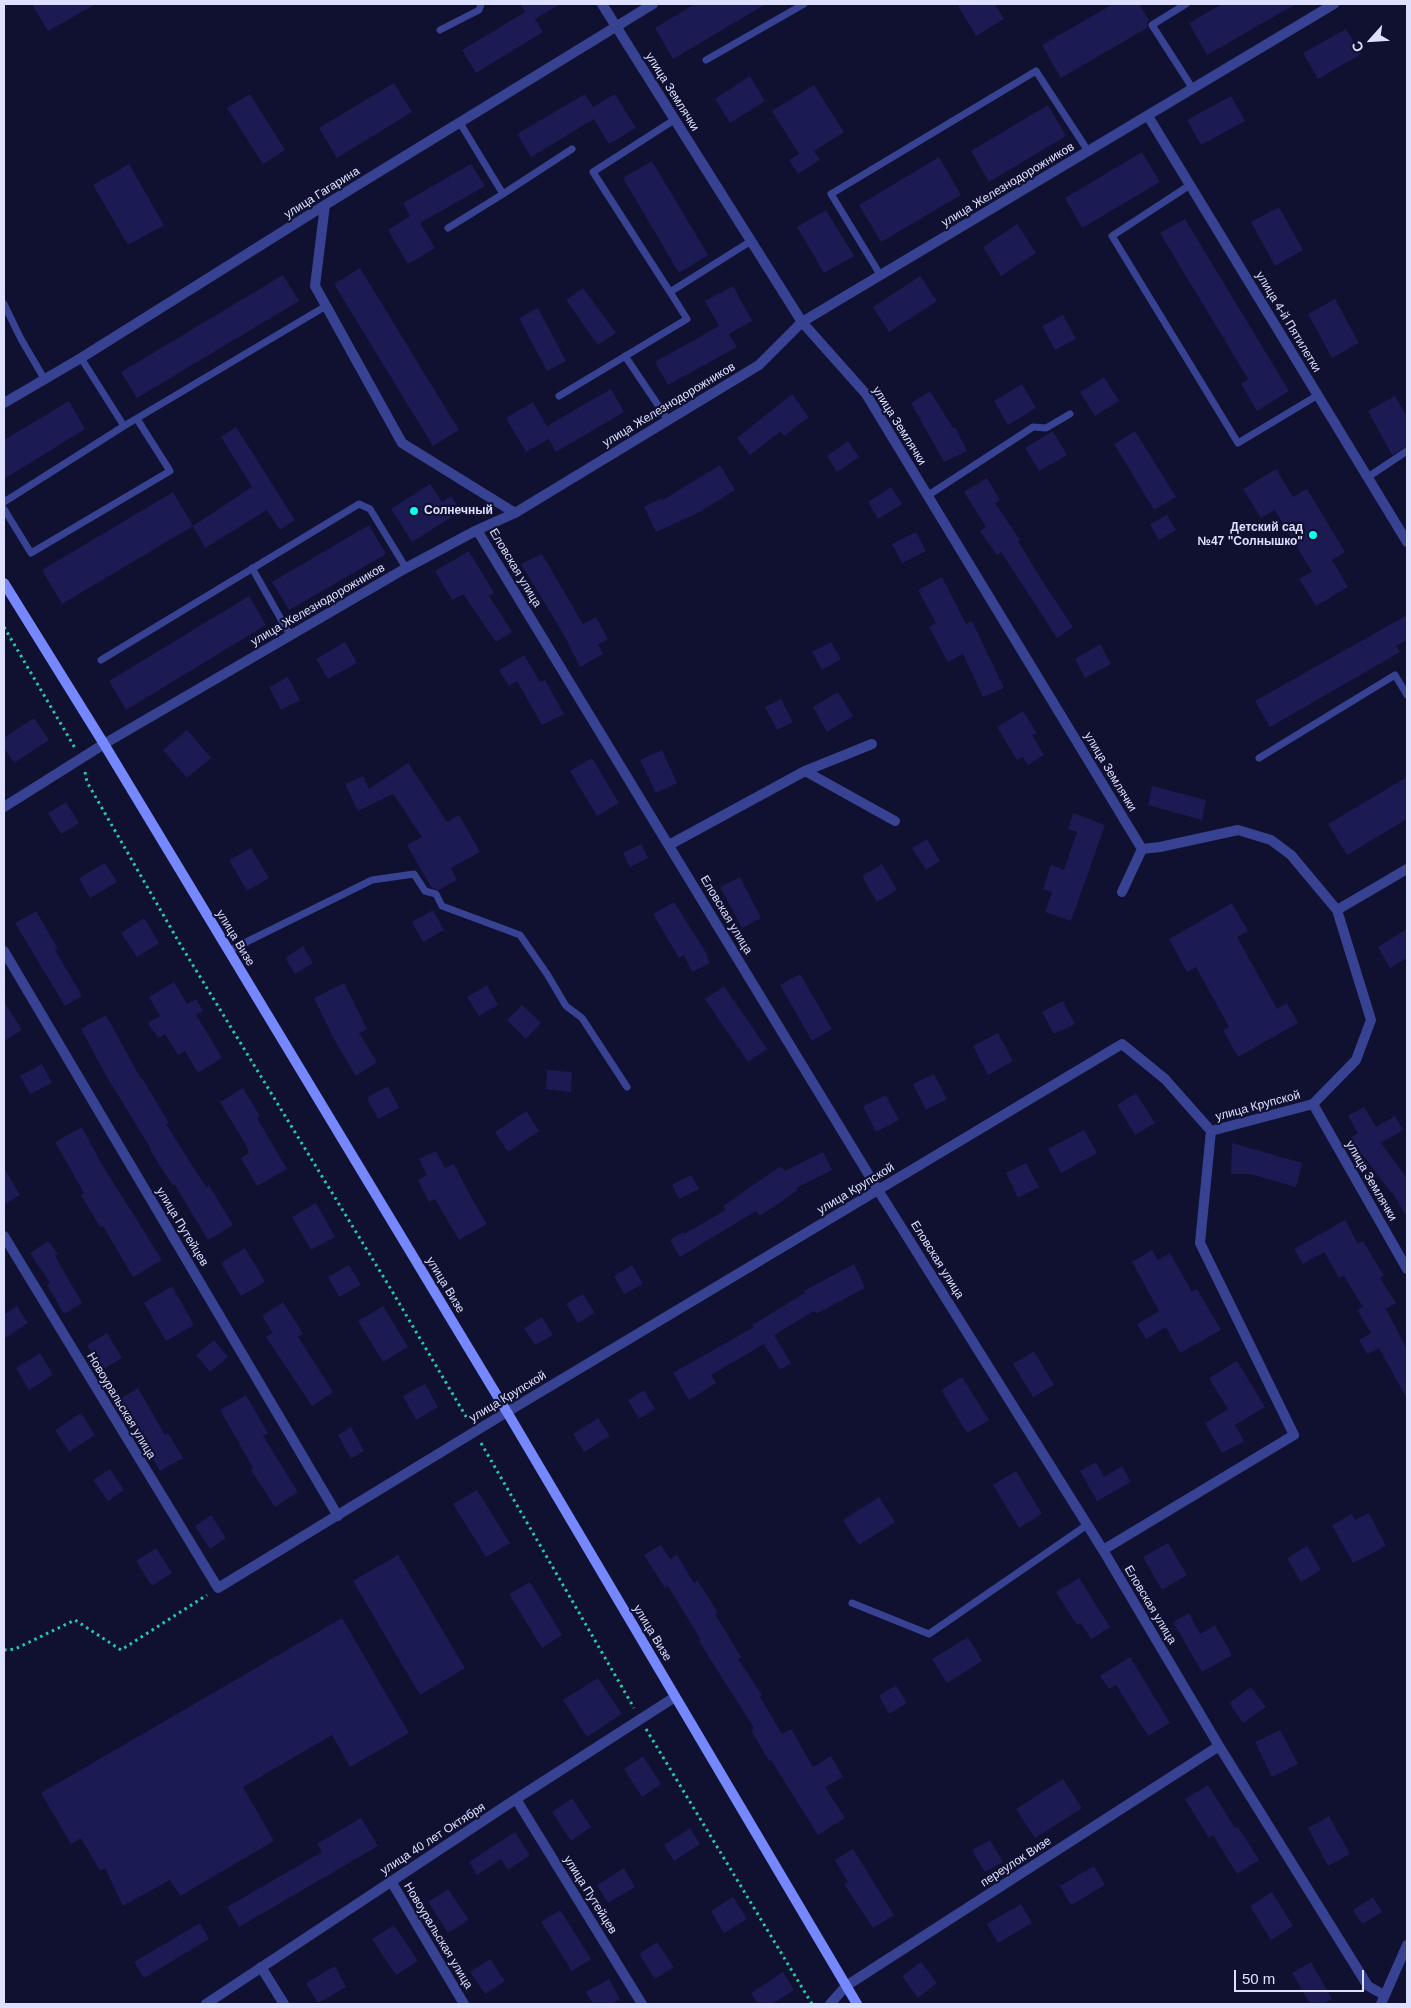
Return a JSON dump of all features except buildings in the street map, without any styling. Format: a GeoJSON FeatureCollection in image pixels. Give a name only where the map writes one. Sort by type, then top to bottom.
{"type":"FeatureCollection","features":[{"type":"Feature","properties":{"kind":"street","name":"улица Землячки"},"geometry":{"type":"LineString","coordinates":[[602,4],[802,322],[866,394],[1142,849]]}},
{"type":"Feature","properties":{"kind":"street","name":"улица Гагарина"},"geometry":{"type":"LineString","coordinates":[[4,403],[82,358],[325,205],[654,4]]}},
{"type":"Feature","properties":{"kind":"street","name":"улица Железнодорожников"},"geometry":{"type":"LineString","coordinates":[[4,806],[104,744],[406,568],[477,530],[515,513],[759,365],[802,322],[1334,4]]}},
{"type":"Feature","properties":{"kind":"street","name":"улица 4-й Пятилетки"},"geometry":{"type":"LineString","coordinates":[[1148,116],[1407,542]]}},
{"type":"Feature","properties":{"kind":"street"},"geometry":{"type":"LineString","coordinates":[[325,205],[315,286],[402,444],[515,513]]}},
{"type":"Feature","properties":{"kind":"street","name":"Еловская улица"},"geometry":{"type":"LineString","coordinates":[[477,530],[878,1190],[1087,1525],[1219,1746],[1368,1986],[1383,2000]]}},
{"type":"Feature","properties":{"kind":"street","name":"улица Визе"},"geometry":{"type":"LineString","coordinates":[[4,583],[104,744],[507,1412],[857,2004]]}},
{"type":"Feature","properties":{"kind":"street"},"geometry":{"type":"LineString","coordinates":[[669,845],[805,771],[872,744]]}},
{"type":"Feature","properties":{"kind":"street"},"geometry":{"type":"LineString","coordinates":[[805,771],[895,820]]}},
{"type":"Feature","properties":{"kind":"street","name":"улица Крупской"},"geometry":{"type":"LineString","coordinates":[[218,1588],[507,1412],[1122,1044],[1165,1079],[1211,1131],[1313,1104],[1356,1060],[1371,1020],[1337,910],[1291,855],[1271,840],[1238,830],[1160,847],[1142,849]]}},
{"type":"Feature","properties":{"kind":"street"},"geometry":{"type":"LineString","coordinates":[[1122,892],[1142,849]]}},
{"type":"Feature","properties":{"kind":"street"},"geometry":{"type":"LineString","coordinates":[[1337,910],[1407,869]]}},
{"type":"Feature","properties":{"kind":"street","name":"улица Путейцев"},"geometry":{"type":"LineString","coordinates":[[4,950],[338,1516]]}},
{"type":"Feature","properties":{"kind":"street","name":"улица Землячки"},"geometry":{"type":"LineString","coordinates":[[1313,1104],[1407,1269]]}},
{"type":"Feature","properties":{"kind":"street"},"geometry":{"type":"LineString","coordinates":[[1102,1550],[1294,1435],[1200,1243],[1211,1131]]}},
{"type":"Feature","properties":{"kind":"street","name":"Новоуральская улица"},"geometry":{"type":"LineString","coordinates":[[4,1236],[218,1588]]}},
{"type":"Feature","properties":{"kind":"street","name":"улица 40 лет Октября"},"geometry":{"type":"LineString","coordinates":[[206,2004],[391,1881],[675,1697]]}},
{"type":"Feature","properties":{"kind":"street","name":"переулок Визе"},"geometry":{"type":"LineString","coordinates":[[830,2004],[846,1986],[1219,1746]]}},
{"type":"Feature","properties":{"kind":"street","name":"улица Путейцев"},"geometry":{"type":"LineString","coordinates":[[516,1800],[642,2004]]}},
{"type":"Feature","properties":{"kind":"street","name":"Новоуральская улица"},"geometry":{"type":"LineString","coordinates":[[391,1881],[464,2004]]}},
{"type":"Feature","properties":{"kind":"street"},"geometry":{"type":"LineString","coordinates":[[1383,2000],[1407,1945]]}},
{"type":"Feature","properties":{"kind":"street"},"geometry":{"type":"LineString","coordinates":[[261,1967],[284,2004]]}},
{"type":"Feature","properties":{"kind":"lane"},"geometry":{"type":"LineString","coordinates":[[440,30],[479,10],[481,4]]}},
{"type":"Feature","properties":{"kind":"lane"},"geometry":{"type":"LineString","coordinates":[[706,60],[804,4]]}},
{"type":"Feature","properties":{"kind":"lane"},"geometry":{"type":"LineString","coordinates":[[1186,4],[1152,25],[1193,89]]}},
{"type":"Feature","properties":{"kind":"lane"},"geometry":{"type":"LineString","coordinates":[[881,276],[831,194],[1036,71],[1088,151]]}},
{"type":"Feature","properties":{"kind":"lane"},"geometry":{"type":"LineString","coordinates":[[559,396],[687,319],[593,172],[674,120]]}},
{"type":"Feature","properties":{"kind":"lane"},"geometry":{"type":"LineString","coordinates":[[460,123],[503,194]]}},
{"type":"Feature","properties":{"kind":"lane"},"geometry":{"type":"LineString","coordinates":[[448,228],[572,149]]}},
{"type":"Feature","properties":{"kind":"lane"},"geometry":{"type":"LineString","coordinates":[[1190,185],[1112,236],[1238,443],[1318,395]]}},
{"type":"Feature","properties":{"kind":"lane"},"geometry":{"type":"LineString","coordinates":[[670,292],[751,241]]}},
{"type":"Feature","properties":{"kind":"lane"},"geometry":{"type":"LineString","coordinates":[[4,304],[21,338],[46,380]]}},
{"type":"Feature","properties":{"kind":"lane"},"geometry":{"type":"LineString","coordinates":[[4,502],[124,426],[326,306]]}},
{"type":"Feature","properties":{"kind":"lane"},"geometry":{"type":"LineString","coordinates":[[625,356],[668,420]]}},
{"type":"Feature","properties":{"kind":"lane"},"geometry":{"type":"LineString","coordinates":[[82,358],[124,426]]}},
{"type":"Feature","properties":{"kind":"lane"},"geometry":{"type":"LineString","coordinates":[[927,496],[1033,427],[1046,428],[1070,414]]}},
{"type":"Feature","properties":{"kind":"lane"},"geometry":{"type":"LineString","coordinates":[[4,509],[32,553],[170,471],[137,419]]}},
{"type":"Feature","properties":{"kind":"lane"},"geometry":{"type":"LineString","coordinates":[[1368,477],[1407,451]]}},
{"type":"Feature","properties":{"kind":"lane"},"geometry":{"type":"LineString","coordinates":[[101,660],[359,504],[370,508],[406,568]]}},
{"type":"Feature","properties":{"kind":"lane"},"geometry":{"type":"LineString","coordinates":[[252,568],[290,636]]}},
{"type":"Feature","properties":{"kind":"lane"},"geometry":{"type":"LineString","coordinates":[[1259,758],[1395,675],[1407,695]]}},
{"type":"Feature","properties":{"kind":"lane"},"geometry":{"type":"LineString","coordinates":[[228,951],[372,880],[414,874],[425,891],[436,894],[442,906],[520,935],[548,974],[566,1006],[582,1018],[627,1087]]}},
{"type":"Feature","properties":{"kind":"lane"},"geometry":{"type":"LineString","coordinates":[[852,1603],[929,1634],[1087,1525]]}},
{"type":"Feature","properties":{"kind":"path"},"geometry":{"type":"LineString","coordinates":[[4,627],[81,758],[87,782],[180,944],[389,1286],[640,1720],[812,2004]]}},
{"type":"Feature","properties":{"kind":"path"},"geometry":{"type":"LineString","coordinates":[[4,1650],[15,1649],[75,1620],[121,1650],[218,1588]]}},
{"type":"Feature","properties":{"kind":"place","name":"Солнечный"},"geometry":{"type":"Point","coordinates":[414,511]}},
{"type":"Feature","properties":{"kind":"place","name":"Детский сад №47 \"Солнышко\""},"geometry":{"type":"Point","coordinates":[1313,535]}}]}
